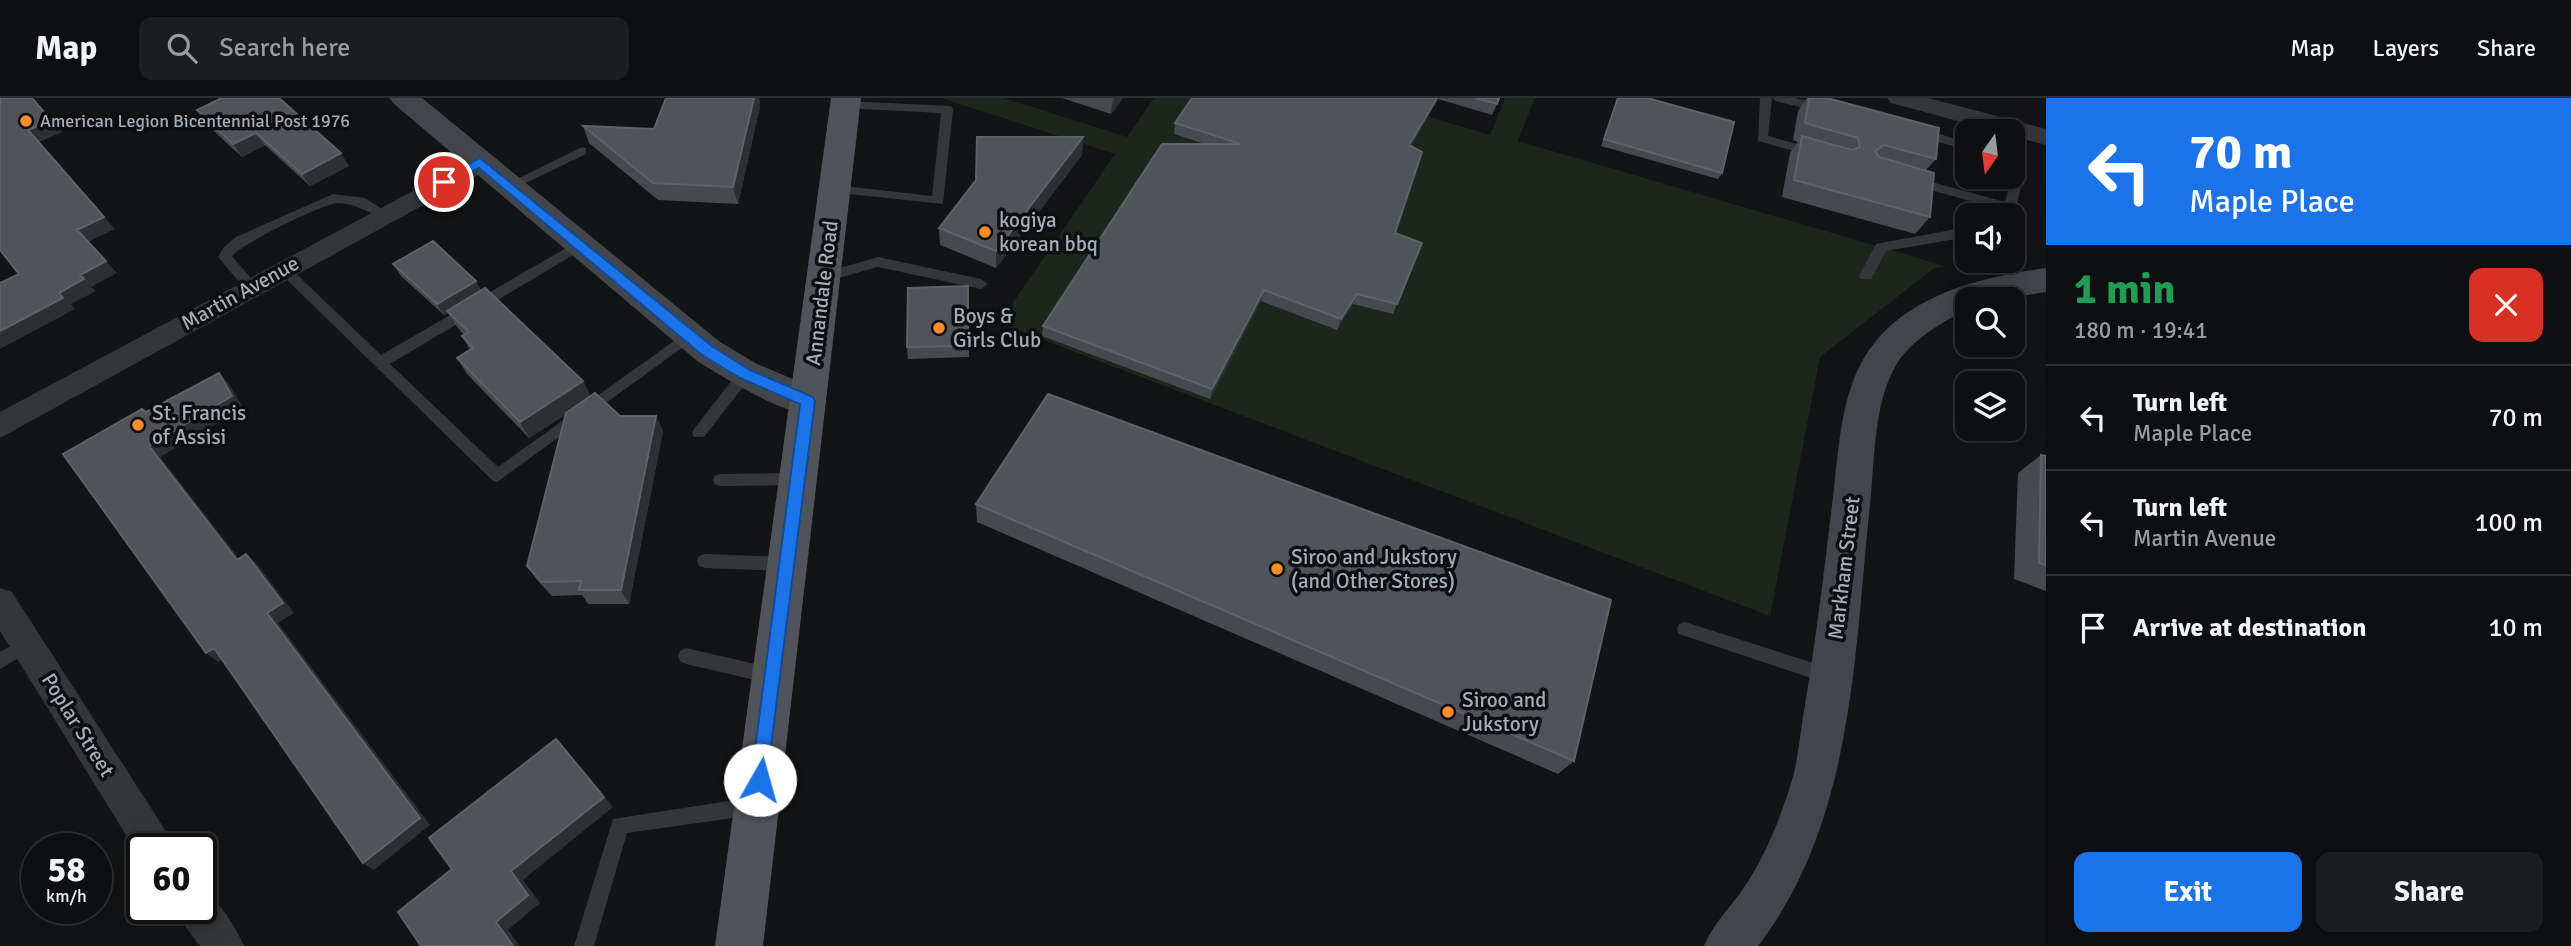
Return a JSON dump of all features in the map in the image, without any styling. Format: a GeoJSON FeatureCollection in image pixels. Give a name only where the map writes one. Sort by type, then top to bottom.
{"type":"FeatureCollection","features":[{"type":"Feature","properties":{"kind":"main road","name":"Annandale Road"},"geometry":{"type":"LineString","coordinates":[[739,946],[846,102]]}},
{"type":"Feature","properties":{"kind":"street"},"geometry":{"type":"LineString","coordinates":[[404,98],[708,351],[745,374],[808,401]]}},
{"type":"Feature","properties":{"kind":"street"},"geometry":{"type":"LineString","coordinates":[[1899,98],[2046,137]]}},
{"type":"Feature","properties":{"kind":"street","name":"Martin Avenue"},"geometry":{"type":"LineString","coordinates":[[0,426],[480,163]]}},
{"type":"Feature","properties":{"kind":"street","name":"Markham Street"},"geometry":{"type":"LineString","coordinates":[[1728,946],[1760,905],[1796,835],[1816,772],[1831,676],[1862,414],[1874,375],[1886,353],[1919,321],[1959,298],[2002,285],[2046,280]]}},
{"type":"Feature","properties":{"kind":"street","name":"Poplar Street"},"geometry":{"type":"LineString","coordinates":[[0,602],[13,653],[144,833]]}},
{"type":"Feature","properties":{"kind":"street"},"geometry":{"type":"LineString","coordinates":[[208,924],[224,946]]}},
{"type":"Feature","properties":{"kind":"lane"},"geometry":{"type":"LineString","coordinates":[[1766,98],[1762,138],[1827,157]]}},
{"type":"Feature","properties":{"kind":"lane"},"geometry":{"type":"LineString","coordinates":[[1780,98],[1833,111]]}},
{"type":"Feature","properties":{"kind":"lane"},"geometry":{"type":"LineString","coordinates":[[835,189],[938,201],[947,109],[846,102]]}},
{"type":"Feature","properties":{"kind":"lane"},"geometry":{"type":"LineString","coordinates":[[1899,128],[1955,143]]}},
{"type":"Feature","properties":{"kind":"lane"},"geometry":{"type":"LineString","coordinates":[[509,186],[582,151]]}},
{"type":"Feature","properties":{"kind":"lane"},"geometry":{"type":"LineString","coordinates":[[1896,176],[1980,203]]}},
{"type":"Feature","properties":{"kind":"lane"},"geometry":{"type":"LineString","coordinates":[[251,287],[225,257],[241,240],[333,198],[360,201],[384,214]]}},
{"type":"Feature","properties":{"kind":"lane"},"geometry":{"type":"LineString","coordinates":[[1866,276],[1881,247],[1955,234]]}},
{"type":"Feature","properties":{"kind":"lane"},"geometry":{"type":"LineString","coordinates":[[380,363],[580,245]]}},
{"type":"Feature","properties":{"kind":"lane"},"geometry":{"type":"LineString","coordinates":[[824,277],[878,262],[981,284]]}},
{"type":"Feature","properties":{"kind":"lane"},"geometry":{"type":"LineString","coordinates":[[284,270],[497,477],[690,337]]}},
{"type":"Feature","properties":{"kind":"lane"},"geometry":{"type":"LineString","coordinates":[[699,433],[745,374]]}},
{"type":"Feature","properties":{"kind":"lane"},"geometry":{"type":"LineString","coordinates":[[720,480],[798,479]]}},
{"type":"Feature","properties":{"kind":"lane"},"geometry":{"type":"LineString","coordinates":[[705,561],[787,564]]}},
{"type":"Feature","properties":{"kind":"lane"},"geometry":{"type":"LineString","coordinates":[[1685,629],[1831,676]]}},
{"type":"Feature","properties":{"kind":"lane"},"geometry":{"type":"LineString","coordinates":[[686,656],[773,676]]}},
{"type":"Feature","properties":{"kind":"lane"},"geometry":{"type":"LineString","coordinates":[[584,946],[620,825],[757,806]]}},
{"type":"Feature","properties":{"kind":"shaded area"},"geometry":{"type":"Polygon","coordinates":[[[941,98],[1004,98],[1127,137],[1154,98],[1366,98],[1490,135],[1505,98],[1535,98],[1518,141],[1945,266],[1933,269],[1820,357],[1770,616],[999,323],[1115,154],[941,98]]]}},
{"type":"Feature","properties":{"kind":"building"},"geometry":{"type":"Polygon","coordinates":[[[0,98],[32,98],[51,120],[28,130],[104,217],[77,230],[106,261],[80,275],[84,279],[59,293],[63,298],[0,331],[0,283],[19,274],[0,250],[0,98]]]}},
{"type":"Feature","properties":{"kind":"building"},"geometry":{"type":"Polygon","coordinates":[[[222,98],[279,98],[341,153],[302,174],[256,133],[233,144],[197,110],[222,98]]]}},
{"type":"Feature","properties":{"kind":"building"},"geometry":{"type":"Polygon","coordinates":[[[666,98],[754,98],[733,187],[653,183],[583,126],[654,129],[666,98]]]}},
{"type":"Feature","properties":{"kind":"building"},"geometry":{"type":"Polygon","coordinates":[[[1192,98],[1437,98],[1409,145],[1422,152],[1395,233],[1422,243],[1397,304],[1357,294],[1341,319],[1264,290],[1212,389],[1043,326],[1162,144],[1241,144],[1175,123],[1192,98]]]}},
{"type":"Feature","properties":{"kind":"building"},"geometry":{"type":"Polygon","coordinates":[[[1476,98],[1499,98],[1497,104],[1476,98]]]}},
{"type":"Feature","properties":{"kind":"building"},"geometry":{"type":"Polygon","coordinates":[[[1618,98],[1647,98],[1734,122],[1722,173],[1604,139],[1618,98]]]}},
{"type":"Feature","properties":{"kind":"building"},"geometry":{"type":"Polygon","coordinates":[[[1809,98],[1827,98],[1939,128],[1936,159],[1884,145],[1875,151],[1879,157],[1934,173],[1930,217],[1794,180],[1802,136],[1852,150],[1860,147],[1858,138],[1805,123],[1809,98]]]}},
{"type":"Feature","properties":{"kind":"building"},"geometry":{"type":"Polygon","coordinates":[[[977,137],[1083,137],[996,251],[939,228],[976,180],[977,137]]]}},
{"type":"Feature","properties":{"kind":"building"},"geometry":{"type":"Polygon","coordinates":[[[433,241],[476,281],[437,304],[393,264],[433,241]]]}},
{"type":"Feature","properties":{"kind":"building","name":"Boys & Girls Club"},"geometry":{"type":"Polygon","coordinates":[[[968,286],[968,346],[907,347],[908,288],[968,286]]]}},
{"type":"Feature","properties":{"kind":"building"},"geometry":{"type":"Polygon","coordinates":[[[485,288],[583,381],[520,422],[457,358],[473,348],[462,336],[469,332],[447,311],[485,288]]]}},
{"type":"Feature","properties":{"kind":"building"},"geometry":{"type":"Polygon","coordinates":[[[219,373],[232,396],[149,446],[237,560],[246,554],[283,603],[267,613],[420,818],[363,863],[214,648],[206,653],[63,454],[142,409],[146,412],[219,373]]]}},
{"type":"Feature","properties":{"kind":"building"},"geometry":{"type":"Polygon","coordinates":[[[595,393],[620,416],[656,416],[621,590],[579,590],[581,581],[542,582],[527,566],[566,413],[595,393]]]}},
{"type":"Feature","properties":{"kind":"building","name":"Siroo and Jukstory (and Other Stores)"},"geometry":{"type":"Polygon","coordinates":[[[1048,394],[1611,600],[1574,761],[976,504],[1048,394]]]}},
{"type":"Feature","properties":{"kind":"building"},"geometry":{"type":"Polygon","coordinates":[[[2041,455],[2046,456],[2046,565],[2039,563],[2041,455]]]}},
{"type":"Feature","properties":{"kind":"building"},"geometry":{"type":"Polygon","coordinates":[[[556,739],[604,797],[511,871],[528,895],[496,922],[513,946],[421,946],[398,912],[452,869],[429,838],[556,739]]]}},
{"type":"Feature","properties":{"kind":"place","name":"American Legion Bicentennial Post 1976"},"geometry":{"type":"Point","coordinates":[26,121]}},
{"type":"Feature","properties":{"kind":"place","name":"kogiya korean bbq"},"geometry":{"type":"Point","coordinates":[985,232]}},
{"type":"Feature","properties":{"kind":"place","name":"Boys & Girls Club"},"geometry":{"type":"Point","coordinates":[939,328]}},
{"type":"Feature","properties":{"kind":"place","name":"St. Francis of Assisi"},"geometry":{"type":"Point","coordinates":[138,425]}},
{"type":"Feature","properties":{"kind":"place","name":"Siroo and Jukstory (and Other Stores)"},"geometry":{"type":"Point","coordinates":[1277,569]}},
{"type":"Feature","properties":{"kind":"place","name":"Siroo and Jukstory"},"geometry":{"type":"Point","coordinates":[1448,712]}},
{"type":"Feature","properties":{"kind":"route"},"geometry":{"type":"LineString","coordinates":[[444,182],[480,163],[708,351],[745,374],[808,401],[760,780]]}}]}
